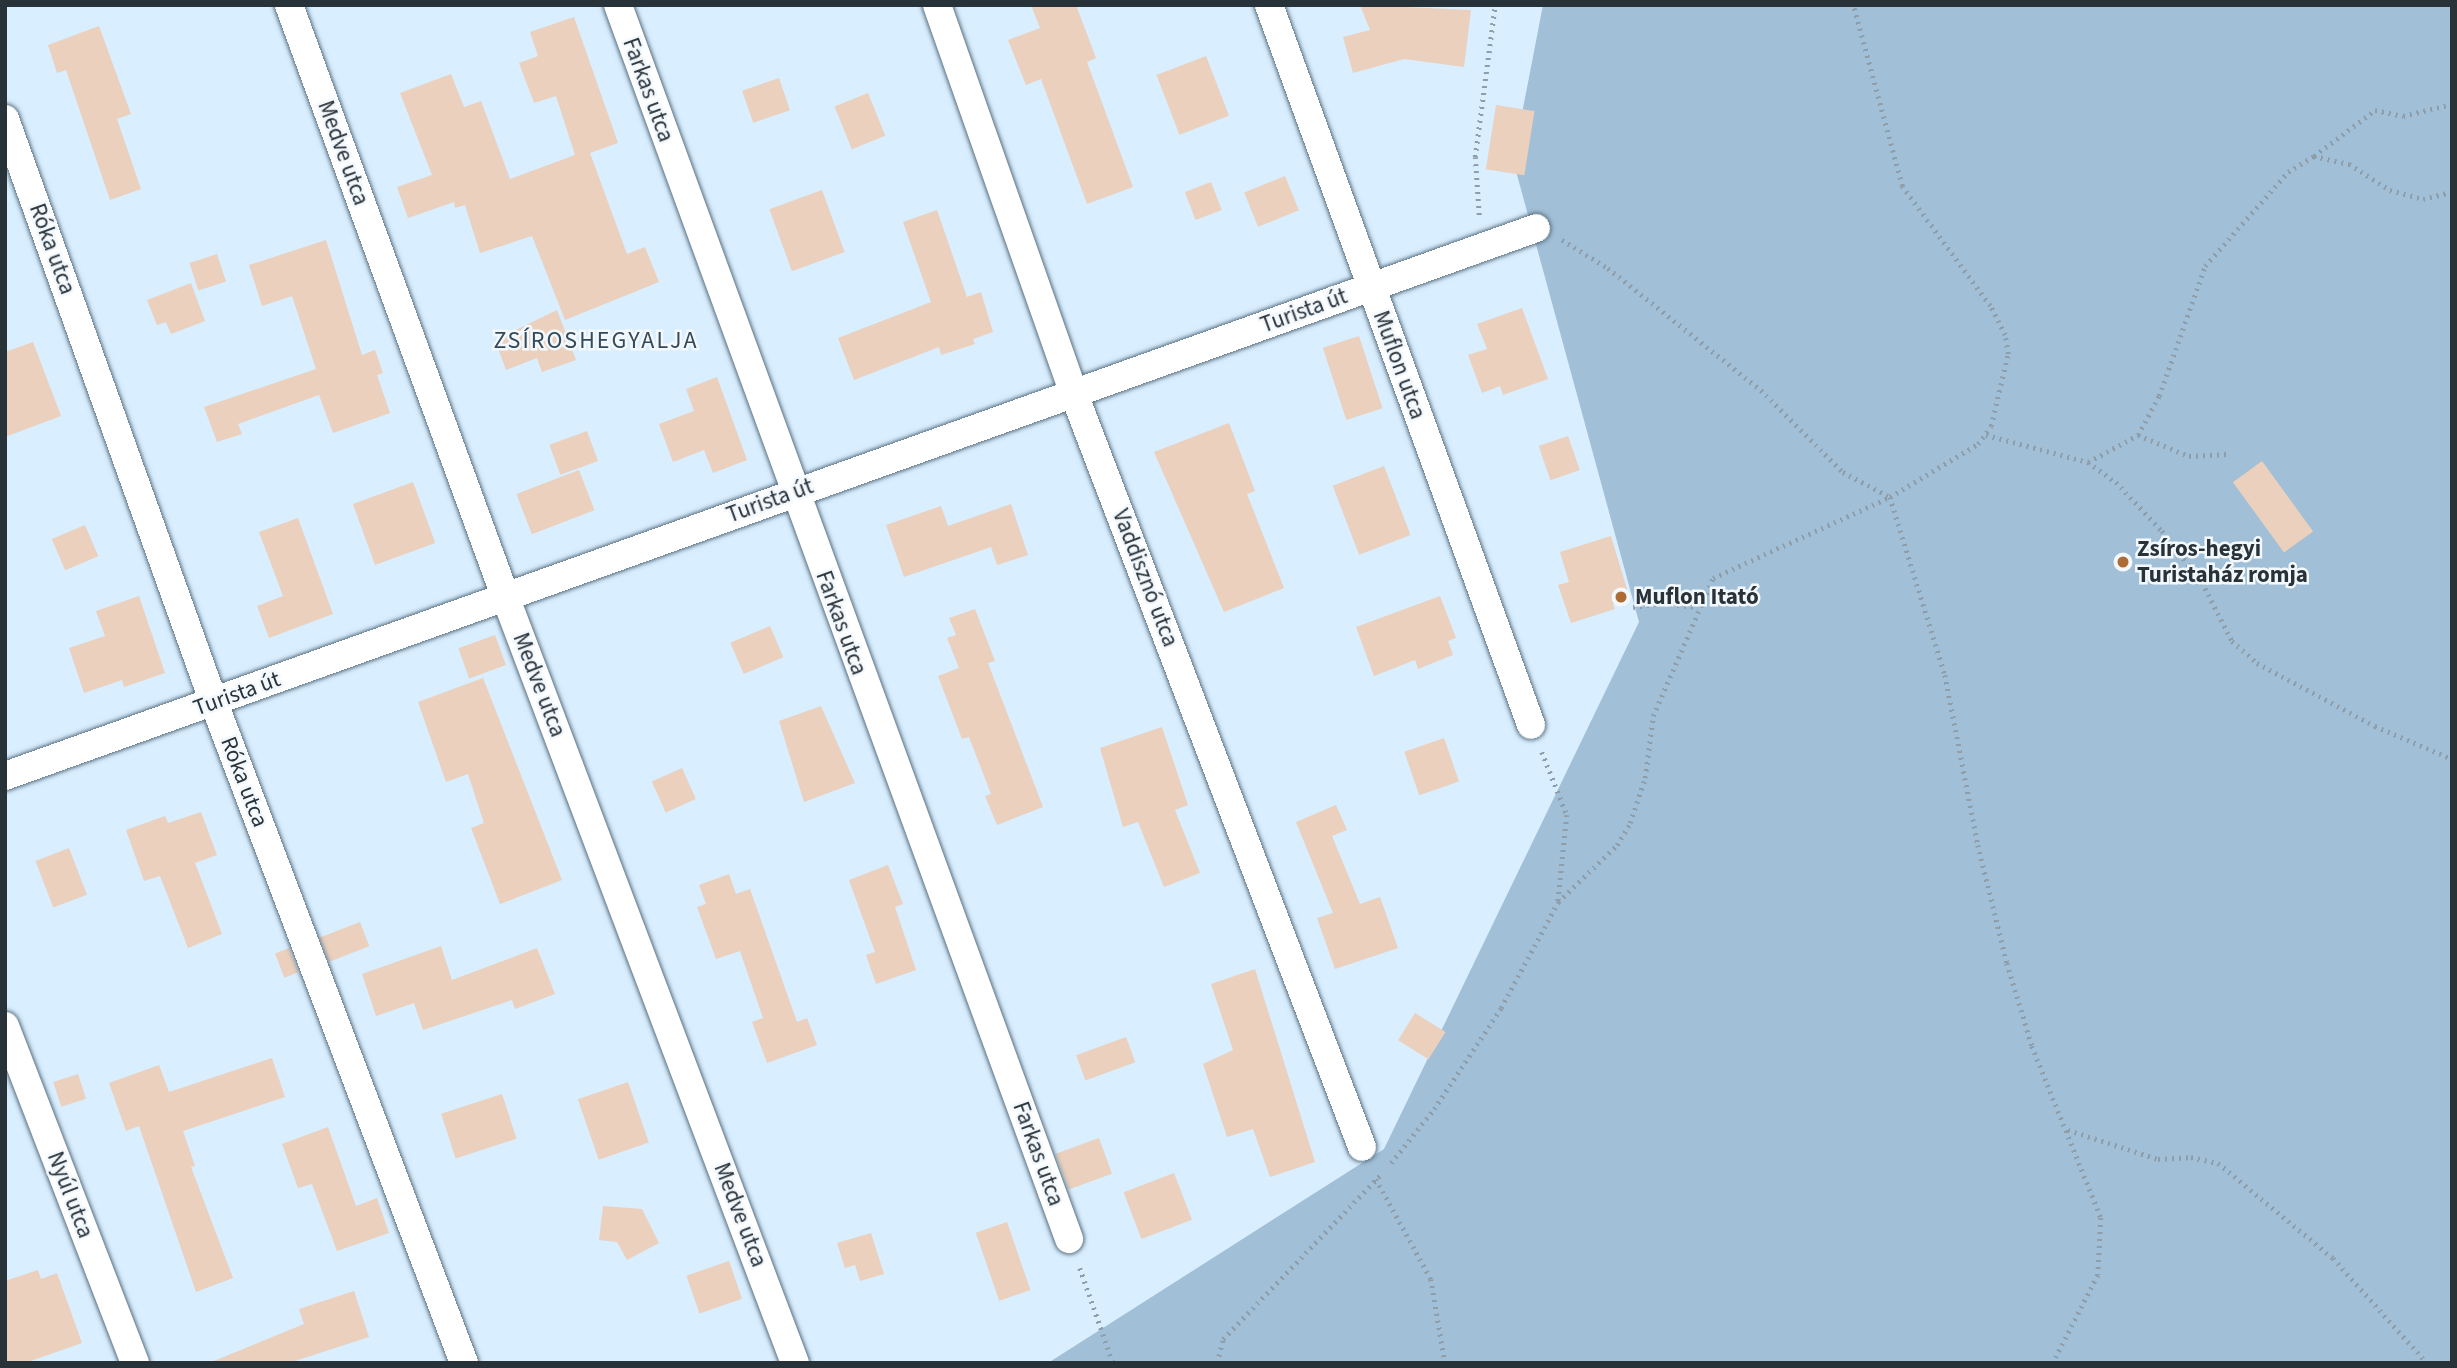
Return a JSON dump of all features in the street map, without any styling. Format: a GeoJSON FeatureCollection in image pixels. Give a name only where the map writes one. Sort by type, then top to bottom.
{"type":"FeatureCollection","features":[{"type":"Feature","properties":{"kind":"street","name":"Medve utca"},"geometry":{"type":"LineString","coordinates":[[289,5],[505,596],[795,1363]]}},
{"type":"Feature","properties":{"kind":"street","name":"Farkas utca"},"geometry":{"type":"LineString","coordinates":[[618,5],[794,493],[1069,1238]]}},
{"type":"Feature","properties":{"kind":"street","name":"Vaddisznó utca"},"geometry":{"type":"LineString","coordinates":[[937,5],[1074,394],[1362,1147]]}},
{"type":"Feature","properties":{"kind":"street","name":"Muflon utca"},"geometry":{"type":"LineString","coordinates":[[1269,5],[1531,725]]}},
{"type":"Feature","properties":{"kind":"street","name":"Róka utca"},"geometry":{"type":"LineString","coordinates":[[5,119],[214,703],[464,1363]]}},
{"type":"Feature","properties":{"kind":"street","name":"Turista út"},"geometry":{"type":"LineString","coordinates":[[5,776],[1536,228]]}},
{"type":"Feature","properties":{"kind":"street","name":"Nyúl utca"},"geometry":{"type":"LineString","coordinates":[[5,1026],[135,1363]]}},
{"type":"Feature","properties":{"kind":"path"},"geometry":{"type":"LineString","coordinates":[[1480,248],[1475,158],[1495,5]]}},
{"type":"Feature","properties":{"kind":"path"},"geometry":{"type":"LineString","coordinates":[[1217,1363],[1223,1339],[1377,1180],[1434,1109],[1501,1008],[1558,902],[1617,845],[1630,823],[1645,778],[1653,716],[1698,607],[1713,578],[1890,497],[1986,435],[2003,379],[2005,335],[1990,306],[1902,186],[1853,5]]}},
{"type":"Feature","properties":{"kind":"path"},"geometry":{"type":"LineString","coordinates":[[2088,462],[2138,435],[2159,396],[2205,266],[2288,172],[2375,110],[2403,116],[2452,104]]}},
{"type":"Feature","properties":{"kind":"path"},"geometry":{"type":"LineString","coordinates":[[2314,156],[2349,164],[2390,190],[2423,199],[2452,192]]}},
{"type":"Feature","properties":{"kind":"path"},"geometry":{"type":"LineString","coordinates":[[1536,228],[1575,246],[1608,268],[1761,390],[1843,472],[1890,497],[1945,675],[1978,845],[2007,963],[2032,1045],[2101,1218],[2098,1275],[2053,1363]]}},
{"type":"Feature","properties":{"kind":"path"},"geometry":{"type":"LineString","coordinates":[[1986,435],[2088,462],[2116,482],[2161,531],[2202,582],[2232,641],[2257,663],[2375,726],[2452,759]]}},
{"type":"Feature","properties":{"kind":"path"},"geometry":{"type":"LineString","coordinates":[[2138,435],[2189,456],[2230,454]]}},
{"type":"Feature","properties":{"kind":"path"},"geometry":{"type":"LineString","coordinates":[[1633,607],[1663,603],[1698,607]]}},
{"type":"Feature","properties":{"kind":"path"},"geometry":{"type":"LineString","coordinates":[[1531,725],[1567,815],[1558,902]]}},
{"type":"Feature","properties":{"kind":"path"},"geometry":{"type":"LineString","coordinates":[[2067,1130],[2158,1159],[2191,1157],[2218,1163],[2333,1258],[2427,1363]]}},
{"type":"Feature","properties":{"kind":"path"},"geometry":{"type":"LineString","coordinates":[[1362,1147],[1431,1279],[1445,1363]]}},
{"type":"Feature","properties":{"kind":"path"},"geometry":{"type":"LineString","coordinates":[[1069,1238],[1113,1363]]}},
{"type":"Feature","properties":{"kind":"shaded area"},"geometry":{"type":"Polygon","coordinates":[[[1543,5],[2452,5],[2452,1363],[1048,1363],[1384,1149],[1639,622],[1513,160],[1543,5]]]}},
{"type":"Feature","properties":{"kind":"building"},"geometry":{"type":"Polygon","coordinates":[[[1031,5],[1076,5],[1096,58],[1087,62],[1133,187],[1087,204],[1041,79],[1026,85],[1008,40],[1040,28],[1031,5]]]}},
{"type":"Feature","properties":{"kind":"building"},"geometry":{"type":"Polygon","coordinates":[[[1360,5],[1471,10],[1464,67],[1404,59],[1353,73],[1343,37],[1370,30],[1360,5]]]}},
{"type":"Feature","properties":{"kind":"building"},"geometry":{"type":"Polygon","coordinates":[[[574,17],[618,143],[590,153],[627,254],[645,247],[659,282],[565,320],[532,236],[480,253],[465,205],[455,208],[454,202],[408,218],[397,187],[432,175],[400,93],[451,74],[464,107],[481,101],[510,179],[575,155],[556,96],[534,103],[519,63],[538,56],[530,32],[574,17]]]}},
{"type":"Feature","properties":{"kind":"building"},"geometry":{"type":"Polygon","coordinates":[[[99,26],[131,114],[117,119],[141,189],[110,200],[66,70],[57,73],[48,45],[99,26]]]}},
{"type":"Feature","properties":{"kind":"building"},"geometry":{"type":"Polygon","coordinates":[[[1206,56],[1229,116],[1179,135],[1157,75],[1206,56]]]}},
{"type":"Feature","properties":{"kind":"building"},"geometry":{"type":"Polygon","coordinates":[[[779,78],[790,110],[753,123],[742,91],[779,78]]]}},
{"type":"Feature","properties":{"kind":"building"},"geometry":{"type":"Polygon","coordinates":[[[868,93],[885,136],[852,149],[835,106],[868,93]]]}},
{"type":"Feature","properties":{"kind":"building"},"geometry":{"type":"Polygon","coordinates":[[[1496,105],[1535,111],[1524,175],[1486,169],[1496,105]]]}},
{"type":"Feature","properties":{"kind":"building"},"geometry":{"type":"Polygon","coordinates":[[[1285,176],[1299,210],[1258,227],[1244,192],[1285,176]]]}},
{"type":"Feature","properties":{"kind":"building"},"geometry":{"type":"Polygon","coordinates":[[[1211,182],[1222,210],[1196,220],[1185,192],[1211,182]]]}},
{"type":"Feature","properties":{"kind":"building"},"geometry":{"type":"Polygon","coordinates":[[[822,190],[845,252],[792,271],[769,209],[822,190]]]}},
{"type":"Feature","properties":{"kind":"building"},"geometry":{"type":"Polygon","coordinates":[[[937,210],[967,297],[981,292],[993,332],[973,339],[975,344],[941,355],[939,347],[854,380],[838,338],[931,302],[903,222],[937,210]]]}},
{"type":"Feature","properties":{"kind":"building"},"geometry":{"type":"Polygon","coordinates":[[[326,240],[362,355],[375,350],[383,373],[377,375],[390,413],[333,433],[319,395],[238,424],[242,434],[217,442],[204,407],[316,369],[292,296],[262,306],[249,265],[326,240]]]}},
{"type":"Feature","properties":{"kind":"building"},"geometry":{"type":"Polygon","coordinates":[[[217,254],[226,282],[198,291],[189,263],[217,254]]]}},
{"type":"Feature","properties":{"kind":"building"},"geometry":{"type":"Polygon","coordinates":[[[191,283],[205,321],[171,334],[166,322],[157,325],[147,300],[191,283]]]}},
{"type":"Feature","properties":{"kind":"building"},"geometry":{"type":"Polygon","coordinates":[[[1522,308],[1548,379],[1503,395],[1500,386],[1482,393],[1468,355],[1487,349],[1477,324],[1522,308]]]}},
{"type":"Feature","properties":{"kind":"building"},"geometry":{"type":"Polygon","coordinates":[[[557,310],[576,360],[542,372],[537,358],[506,370],[495,340],[557,310]]]}},
{"type":"Feature","properties":{"kind":"building"},"geometry":{"type":"Polygon","coordinates":[[[1359,336],[1382,408],[1346,420],[1323,348],[1359,336]]]}},
{"type":"Feature","properties":{"kind":"building"},"geometry":{"type":"Polygon","coordinates":[[[33,342],[61,416],[5,437],[5,352],[33,342]]]}},
{"type":"Feature","properties":{"kind":"building"},"geometry":{"type":"Polygon","coordinates":[[[717,377],[747,460],[713,473],[704,450],[673,462],[659,424],[694,411],[686,389],[717,377]]]}},
{"type":"Feature","properties":{"kind":"building"},"geometry":{"type":"Polygon","coordinates":[[[1229,423],[1255,491],[1247,494],[1284,588],[1224,612],[1154,452],[1229,423]]]}},
{"type":"Feature","properties":{"kind":"building"},"geometry":{"type":"Polygon","coordinates":[[[587,431],[598,461],[560,475],[549,445],[587,431]]]}},
{"type":"Feature","properties":{"kind":"building"},"geometry":{"type":"Polygon","coordinates":[[[1568,436],[1580,470],[1550,480],[1539,446],[1568,436]]]}},
{"type":"Feature","properties":{"kind":"building"},"geometry":{"type":"Polygon","coordinates":[[[2262,461],[2313,531],[2284,553],[2233,482],[2262,461]]]}},
{"type":"Feature","properties":{"kind":"building"},"geometry":{"type":"Polygon","coordinates":[[[1384,466],[1411,535],[1359,555],[1333,486],[1384,466]]]}},
{"type":"Feature","properties":{"kind":"building"},"geometry":{"type":"Polygon","coordinates":[[[579,470],[594,510],[532,534],[516,494],[579,470]]]}},
{"type":"Feature","properties":{"kind":"building"},"geometry":{"type":"Polygon","coordinates":[[[413,482],[435,543],[375,565],[353,504],[413,482]]]}},
{"type":"Feature","properties":{"kind":"building"},"geometry":{"type":"Polygon","coordinates":[[[1011,504],[1028,555],[997,565],[991,547],[904,577],[886,525],[941,506],[948,526],[1011,504]]]}},
{"type":"Feature","properties":{"kind":"building"},"geometry":{"type":"Polygon","coordinates":[[[298,518],[333,614],[269,638],[257,606],[283,596],[259,532],[298,518]]]}},
{"type":"Feature","properties":{"kind":"building"},"geometry":{"type":"Polygon","coordinates":[[[85,525],[98,556],[65,570],[52,539],[85,525]]]}},
{"type":"Feature","properties":{"kind":"building"},"geometry":{"type":"Polygon","coordinates":[[[1611,536],[1630,599],[1613,604],[1615,609],[1571,623],[1558,585],[1569,582],[1560,552],[1611,536]]]}},
{"type":"Feature","properties":{"kind":"building"},"geometry":{"type":"Polygon","coordinates":[[[139,596],[165,673],[124,687],[122,680],[84,693],[69,648],[105,636],[96,611],[139,596]]]}},
{"type":"Feature","properties":{"kind":"building"},"geometry":{"type":"Polygon","coordinates":[[[1440,596],[1456,638],[1448,641],[1453,655],[1418,669],[1415,660],[1374,676],[1356,627],[1440,596]]]}},
{"type":"Feature","properties":{"kind":"building"},"geometry":{"type":"Polygon","coordinates":[[[975,609],[995,661],[988,663],[1043,807],[997,825],[985,796],[991,794],[969,737],[962,739],[938,676],[959,668],[947,638],[956,635],[949,618],[975,609]]]}},
{"type":"Feature","properties":{"kind":"building"},"geometry":{"type":"Polygon","coordinates":[[[770,626],[783,657],[744,674],[730,643],[770,626]]]}},
{"type":"Feature","properties":{"kind":"building"},"geometry":{"type":"Polygon","coordinates":[[[495,635],[506,665],[469,678],[458,648],[495,635]]]}},
{"type":"Feature","properties":{"kind":"building"},"geometry":{"type":"Polygon","coordinates":[[[483,678],[562,880],[500,904],[471,828],[484,823],[468,774],[446,782],[418,702],[483,678]]]}},
{"type":"Feature","properties":{"kind":"building"},"geometry":{"type":"Polygon","coordinates":[[[821,706],[855,783],[804,802],[779,721],[821,706]]]}},
{"type":"Feature","properties":{"kind":"building"},"geometry":{"type":"Polygon","coordinates":[[[1162,727],[1188,805],[1175,810],[1200,873],[1164,887],[1138,822],[1123,827],[1100,748],[1162,727]]]}},
{"type":"Feature","properties":{"kind":"building"},"geometry":{"type":"Polygon","coordinates":[[[1444,738],[1459,781],[1419,795],[1404,752],[1444,738]]]}},
{"type":"Feature","properties":{"kind":"building"},"geometry":{"type":"Polygon","coordinates":[[[682,768],[696,799],[666,812],[652,781],[682,768]]]}},
{"type":"Feature","properties":{"kind":"building"},"geometry":{"type":"Polygon","coordinates":[[[1336,805],[1347,830],[1332,836],[1360,904],[1380,897],[1398,948],[1335,969],[1317,918],[1333,913],[1296,822],[1336,805]]]}},
{"type":"Feature","properties":{"kind":"building"},"geometry":{"type":"Polygon","coordinates":[[[201,812],[217,855],[195,863],[222,934],[188,948],[160,876],[144,881],[126,830],[165,816],[168,823],[201,812]]]}},
{"type":"Feature","properties":{"kind":"building"},"geometry":{"type":"Polygon","coordinates":[[[69,848],[87,895],[53,908],[35,861],[69,848]]]}},
{"type":"Feature","properties":{"kind":"building"},"geometry":{"type":"Polygon","coordinates":[[[888,865],[903,904],[895,907],[916,970],[876,984],[866,955],[875,952],[849,880],[888,865]]]}},
{"type":"Feature","properties":{"kind":"building"},"geometry":{"type":"Polygon","coordinates":[[[729,874],[736,894],[750,889],[797,1022],[807,1018],[817,1045],[767,1063],[752,1022],[763,1018],[740,951],[716,959],[697,907],[706,904],[699,885],[729,874]]]}},
{"type":"Feature","properties":{"kind":"building"},"geometry":{"type":"Polygon","coordinates":[[[360,922],[369,946],[329,962],[320,937],[360,922]]]}},
{"type":"Feature","properties":{"kind":"building"},"geometry":{"type":"Polygon","coordinates":[[[441,946],[452,980],[537,948],[555,994],[515,1009],[512,1000],[423,1030],[414,1003],[376,1016],[362,974],[441,946]]]}},
{"type":"Feature","properties":{"kind":"building"},"geometry":{"type":"Polygon","coordinates":[[[289,948],[298,972],[284,978],[275,953],[289,948]]]}},
{"type":"Feature","properties":{"kind":"building"},"geometry":{"type":"Polygon","coordinates":[[[1255,969],[1315,1162],[1270,1177],[1253,1129],[1227,1137],[1203,1064],[1233,1050],[1211,984],[1255,969]]]}},
{"type":"Feature","properties":{"kind":"building"},"geometry":{"type":"Polygon","coordinates":[[[1415,1013],[1446,1032],[1429,1059],[1398,1040],[1415,1013]]]}},
{"type":"Feature","properties":{"kind":"building"},"geometry":{"type":"Polygon","coordinates":[[[1126,1037],[1135,1062],[1085,1080],[1076,1055],[1126,1037]]]}},
{"type":"Feature","properties":{"kind":"building"},"geometry":{"type":"Polygon","coordinates":[[[272,1058],[285,1097],[183,1131],[195,1166],[191,1167],[233,1278],[196,1292],[139,1126],[126,1131],[109,1083],[159,1065],[169,1092],[272,1058]]]}},
{"type":"Feature","properties":{"kind":"building"},"geometry":{"type":"Polygon","coordinates":[[[78,1074],[86,1099],[61,1107],[53,1082],[78,1074]]]}},
{"type":"Feature","properties":{"kind":"building"},"geometry":{"type":"Polygon","coordinates":[[[628,1082],[649,1143],[599,1160],[578,1099],[628,1082]]]}},
{"type":"Feature","properties":{"kind":"building"},"geometry":{"type":"Polygon","coordinates":[[[502,1094],[517,1139],[456,1158],[441,1114],[502,1094]]]}},
{"type":"Feature","properties":{"kind":"building"},"geometry":{"type":"Polygon","coordinates":[[[328,1127],[356,1206],[377,1198],[389,1233],[337,1251],[312,1184],[298,1188],[282,1144],[328,1127]]]}},
{"type":"Feature","properties":{"kind":"building"},"geometry":{"type":"Polygon","coordinates":[[[1099,1138],[1112,1174],[1069,1189],[1056,1154],[1099,1138]]]}},
{"type":"Feature","properties":{"kind":"building"},"geometry":{"type":"Polygon","coordinates":[[[1174,1173],[1192,1220],[1142,1239],[1124,1192],[1174,1173]]]}},
{"type":"Feature","properties":{"kind":"building"},"geometry":{"type":"Polygon","coordinates":[[[603,1206],[642,1209],[659,1243],[627,1260],[617,1242],[599,1240],[603,1206]]]}},
{"type":"Feature","properties":{"kind":"building"},"geometry":{"type":"Polygon","coordinates":[[[1007,1222],[1030,1290],[999,1301],[976,1233],[1007,1222]]]}},
{"type":"Feature","properties":{"kind":"building"},"geometry":{"type":"Polygon","coordinates":[[[871,1233],[884,1274],[860,1281],[855,1265],[845,1268],[837,1243],[871,1233]]]}},
{"type":"Feature","properties":{"kind":"building"},"geometry":{"type":"Polygon","coordinates":[[[729,1261],[742,1299],[699,1313],[686,1276],[729,1261]]]}},
{"type":"Feature","properties":{"kind":"building"},"geometry":{"type":"Polygon","coordinates":[[[38,1270],[41,1279],[57,1273],[82,1343],[25,1363],[5,1363],[5,1281],[38,1270]]]}},
{"type":"Feature","properties":{"kind":"building"},"geometry":{"type":"Polygon","coordinates":[[[354,1291],[369,1337],[289,1363],[209,1363],[304,1324],[299,1309],[354,1291]]]}},
{"type":"Feature","properties":{"kind":"place","name":"Zsíros-hegyi Turistaház romja"},"geometry":{"type":"Point","coordinates":[2123,562]}},
{"type":"Feature","properties":{"kind":"place","name":"Muflon Itató"},"geometry":{"type":"Point","coordinates":[1621,597]}},
{"type":"Feature","properties":{"kind":"district","name":"ZSÍROSHEGYALJA"},"geometry":{"type":"Point","coordinates":[596,341]}}]}
